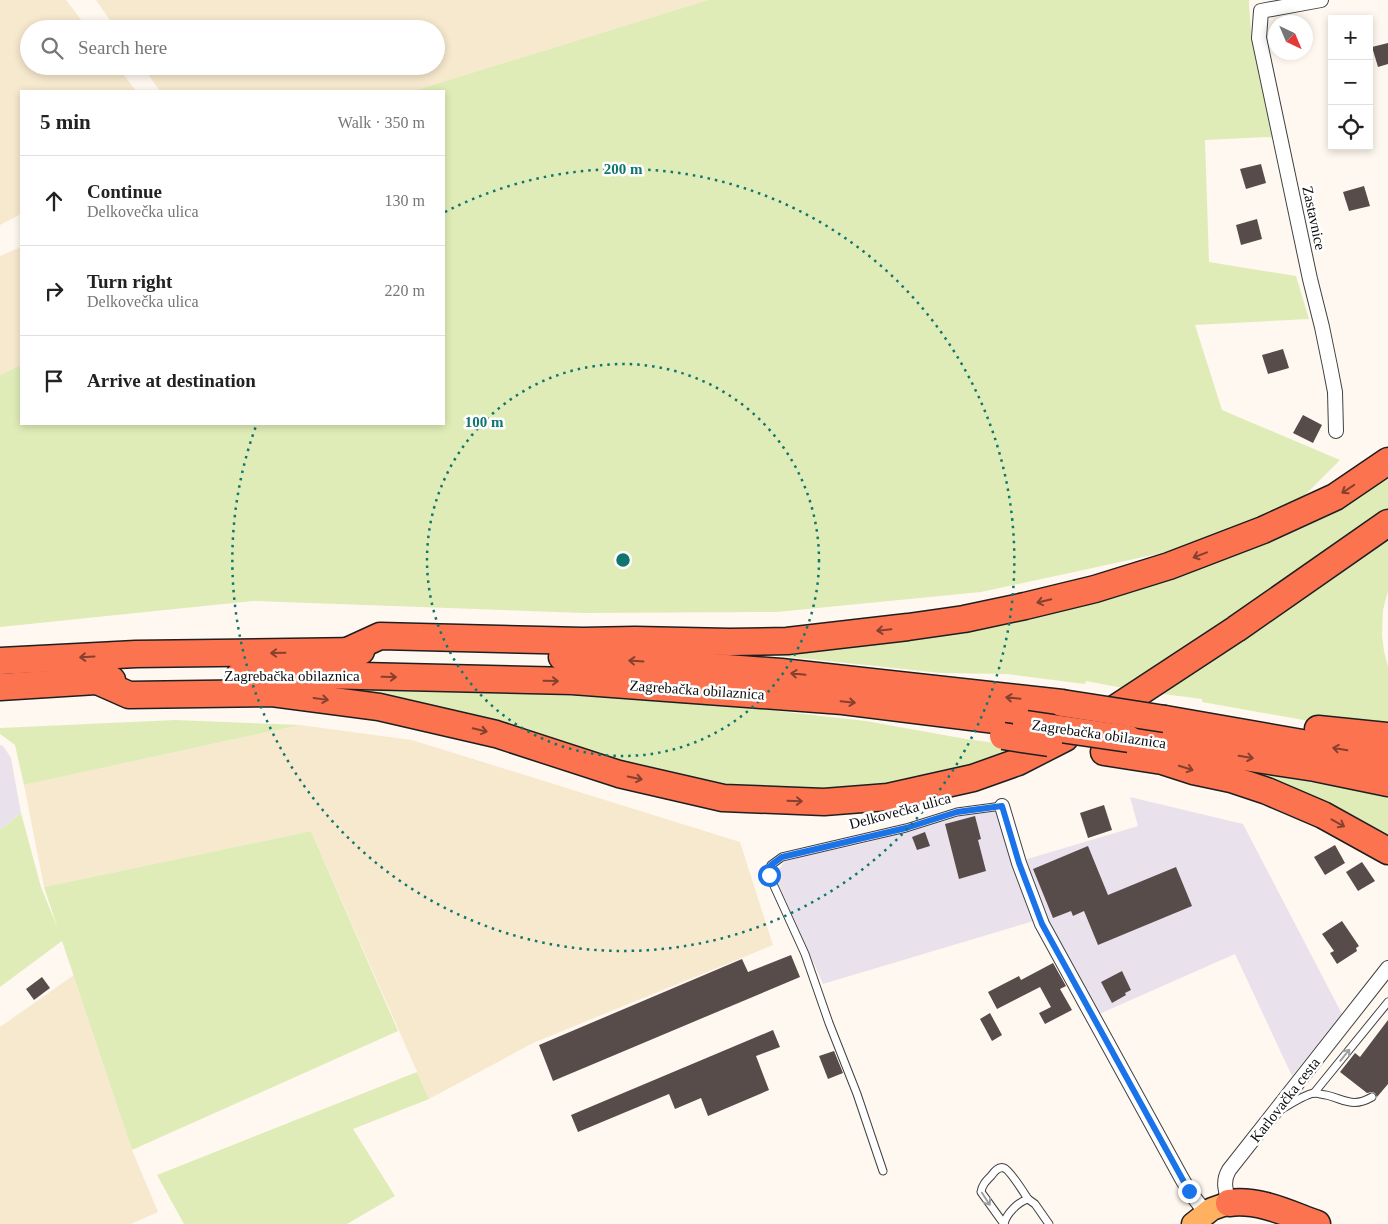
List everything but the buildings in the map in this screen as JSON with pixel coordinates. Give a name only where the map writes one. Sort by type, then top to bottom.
[{"type":"highway","points":[[345,652],[380,636],[583,641],[788,641],[908,628],[964,619],[1095,589],[1169,566],[1263,530],[1335,498],[1388,461]]},
{"type":"highway","points":[[95,680],[129,695],[272,693],[379,707],[496,734],[619,774],[723,798],[824,802],[888,797],[973,778],[1018,762],[1082,730],[1236,628],[1388,523]]},
{"type":"highway","name":"Zagrebačka obilaznica","points":[[0,661],[136,654],[374,651],[564,657],[643,662],[800,674],[1062,703],[1165,718],[1388,758]]},
{"type":"highway","name":"Zagrebačka obilaznica","points":[[0,687],[95,680],[277,674],[572,681],[843,701],[1129,738],[1315,768],[1388,782]]},
{"type":"highway","points":[[1165,718],[1185,712],[1388,736]]},
{"type":"highway","points":[[969,717],[1003,736],[1162,760],[1231,779],[1267,791],[1323,815],[1388,850]]},
{"type":"highway","points":[[1229,1203],[1255,1202],[1317,1224]]},
{"type":"main road","points":[[1199,1219],[1220,1206],[1229,1203]]},
{"type":"street","name":"Zastavnice","points":[[1321,0],[1262,5],[1259,38],[1330,366],[1335,392],[1336,432]]},
{"type":"street","name":"Delkovečka ulica","points":[[1002,806],[1019,863],[1042,924],[1189,1191],[1199,1219]]},
{"type":"street","name":"Karlovačka cesta","points":[[1229,1203],[1224,1180],[1226,1175],[1387,972]]},
{"type":"lane","name":"Delkovečka ulica","points":[[883,1170],[857,1094],[804,954],[769,875],[771,865],[782,857],[906,828],[957,812],[1002,806]]},
{"type":"lane","points":[[1273,1115],[1294,1102],[1314,1093],[1388,1002]]},
{"type":"lane","points":[[1314,1093],[1352,1103],[1362,1102],[1372,1097]]},
{"type":"lane","points":[[1004,1224],[981,1192],[982,1186],[1001,1167],[1009,1172],[1049,1224]]},
{"type":"lane","points":[[1004,1224],[1013,1210],[1024,1200],[1028,1199]]},
{"type":"shaded area","points":[[0,0],[66,0],[81,20],[20,20],[20,75],[124,75],[135,90],[20,90],[20,215],[0,225]]},
{"type":"shaded area","points":[[96,0],[708,0],[416,90],[159,90],[148,75],[445,75],[445,20],[110,20]]},
{"type":"shaded area","points":[[20,247],[20,365],[0,375],[0,256]]},
{"type":"shaded area","points":[[300,725],[412,740],[740,842],[773,945],[533,1043],[429,1099],[311,831],[44,887],[24,785]]},
{"type":"shaded area","points":[[0,745],[3,746],[11,758],[21,813],[0,830]]},
{"type":"shaded area","points":[[1130,797],[1243,824],[1342,1014],[1292,1076],[1235,954],[1097,1015],[1050,924],[1032,885],[1024,860],[1138,826]]},
{"type":"shaded area","points":[[995,810],[1034,921],[823,984],[778,883],[778,871],[784,862],[807,855],[858,845],[971,813]]},
{"type":"shaded area","points":[[74,975],[132,1150],[158,1212],[131,1224],[0,1224],[0,1027]]},
{"type":"green space","points":[[708,0],[1249,0],[1252,42],[1273,138],[1205,140],[1209,262],[1296,276],[1309,319],[1195,325],[1222,410],[1340,460],[1304,496],[1250,525],[1190,547],[981,592],[777,612],[583,613],[253,601],[0,627],[0,375],[20,365],[20,425],[445,425],[445,90],[416,90]]},
{"type":"green space","points":[[1388,471],[1388,513],[1133,690],[1086,681],[1085,684],[1006,674],[941,673],[789,657],[719,652],[1002,619]]},
{"type":"green space","points":[[1388,531],[1388,591],[1383,610],[1382,635],[1388,667],[1388,728],[1309,721],[1202,702],[1202,699],[1155,693]]},
{"type":"green space","points":[[350,689],[498,692],[708,703],[866,721],[966,739],[1027,747],[980,766],[859,791],[720,788],[347,691]]},
{"type":"green space","points":[[175,720],[300,725],[24,785],[15,745],[0,734],[0,728]]},
{"type":"green space","points":[[1219,766],[1388,796],[1388,841]]},
{"type":"green space","points":[[21,813],[41,887],[58,929],[44,887],[311,831],[398,1031],[132,1150],[62,941],[0,987],[0,830]]},
{"type":"green space","points":[[417,1072],[429,1099],[353,1129],[395,1196],[347,1224],[184,1224],[157,1175]]},
{"type":"route","points":[[769,875],[771,865],[782,857],[906,828],[957,812],[1002,806],[1019,863],[1042,924],[1189,1191]]}]
